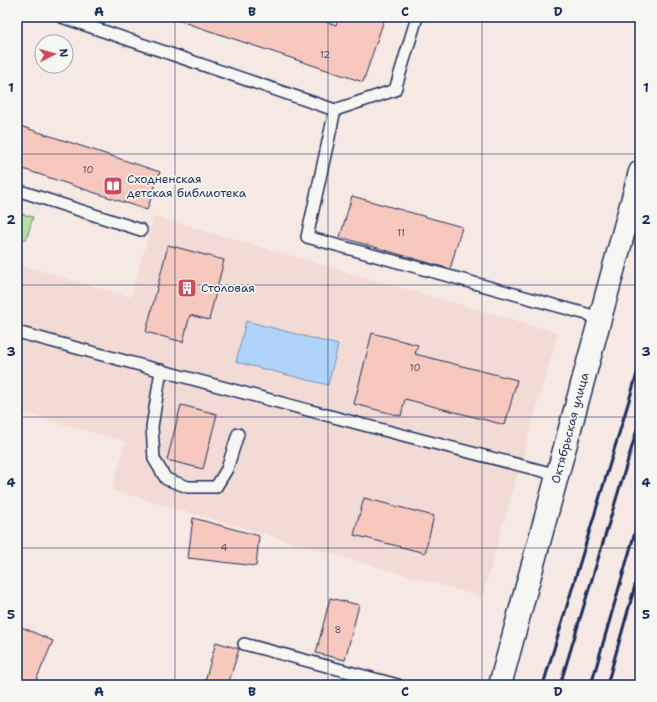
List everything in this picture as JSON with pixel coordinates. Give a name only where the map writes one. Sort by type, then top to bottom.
[{"type":"street","name":"Октябрьская улица","points":[[500,685],[640,172]]},
{"type":"lane","points":[[62,17],[335,110],[395,90],[417,17]]},
{"type":"lane","points":[[335,110],[307,237],[600,318]]},
{"type":"lane","points":[[17,190],[141,230]]},
{"type":"lane","points":[[17,332],[360,424],[558,475]]},
{"type":"lane","points":[[161,370],[152,427],[154,459],[166,479],[188,487],[216,487],[227,469],[238,434]]},
{"type":"lane","points":[[244,644],[398,685]]},
{"type":"shaded area","points":[[154,216],[558,333],[482,597],[112,490],[126,442],[17,411],[17,264],[131,297]]},
{"type":"green space","points":[[17,213],[33,217],[26,240],[17,237]]},
{"type":"water","points":[[246,321],[338,345],[328,385],[236,362]]},
{"type":"building","points":[[177,17],[312,17],[336,25],[339,17],[385,17],[363,82],[177,20]]},
{"type":"building","points":[[17,125],[160,172],[147,210],[17,167]]},
{"type":"building","points":[[352,196],[462,227],[450,269],[340,237]]},
{"type":"building","name":"Столовая","points":[[168,245],[224,260],[209,320],[190,315],[183,342],[146,332]]},
{"type":"building","points":[[372,333],[418,345],[415,354],[517,380],[505,425],[405,399],[401,416],[354,404]]},
{"type":"building","points":[[181,405],[217,414],[203,469],[167,460]]},
{"type":"building","points":[[364,498],[434,516],[425,553],[354,535]]},
{"type":"building","points":[[193,518],[259,536],[256,566],[188,558]]},
{"type":"building","points":[[330,598],[359,605],[345,660],[316,653]]},
{"type":"building","points":[[17,625],[53,641],[34,685],[17,685]]},
{"type":"building","points":[[216,642],[239,649],[228,685],[204,685]]},
{"type":"railway","points":[[543,685],[640,364]]},
{"type":"railway","points":[[560,685],[640,420]]},
{"type":"railway","points":[[591,685],[640,515]]},
{"type":"railway","points":[[607,685],[640,568]]},
{"type":"place","name":"Сходненская детская библиотека","points":[[113,186]]},
{"type":"place","name":"Столовая","points":[[187,288]]}]
